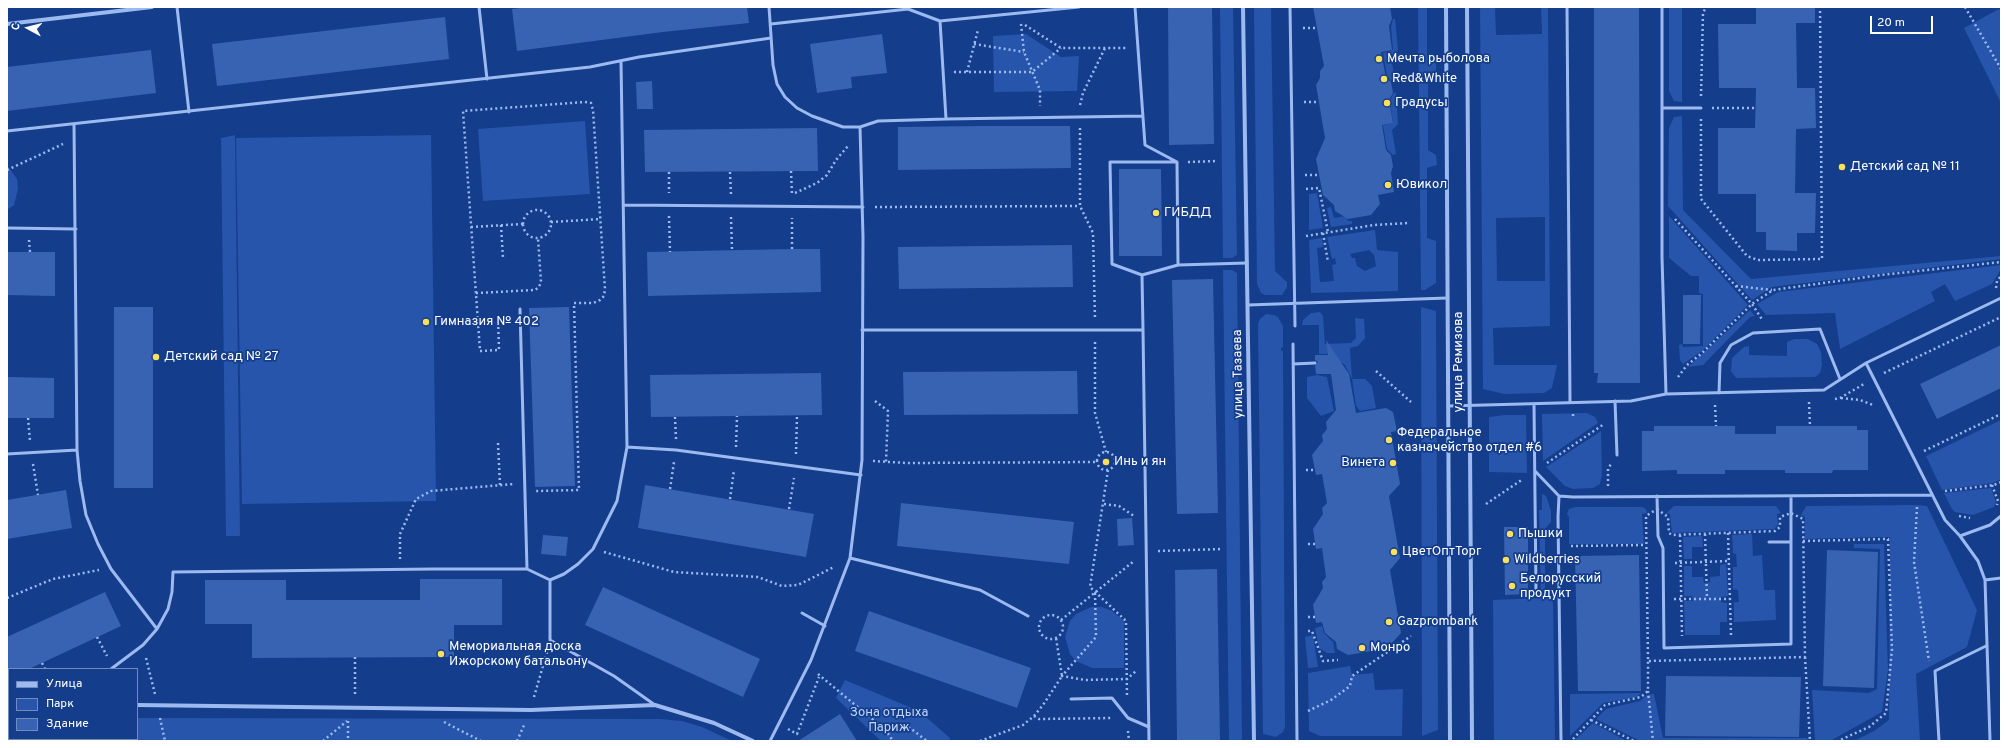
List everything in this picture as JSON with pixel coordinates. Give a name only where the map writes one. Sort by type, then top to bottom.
[{"type":"street","points":[[7,24],[152,7]]},
{"type":"street","name":"улица Тазаева","points":[[1243,7],[1254,741]]},
{"type":"street","name":"улица Ремизова","points":[[1446,7],[1450,741]]},
{"type":"street","name":"улица Ремизова","points":[[1467,7],[1472,741]]},
{"type":"street","points":[[138,705],[531,710],[655,705],[714,723],[753,741]]},
{"type":"lane","points":[[177,7],[189,112]]},
{"type":"lane","points":[[479,7],[487,79]]},
{"type":"lane","points":[[769,7],[773,65],[777,84],[785,97],[797,108],[812,116],[843,127],[860,128],[878,121],[1142,116]]},
{"type":"lane","points":[[771,24],[908,8],[940,21],[1079,7]]},
{"type":"lane","points":[[1135,7],[1145,145],[1176,162]]},
{"type":"lane","points":[[1290,7],[1295,326]]},
{"type":"lane","points":[[1567,7],[1570,402]]},
{"type":"lane","points":[[1662,7],[1662,205],[1666,394]]},
{"type":"lane","points":[[940,21],[946,120]]},
{"type":"lane","points":[[7,131],[487,79],[621,61],[639,57],[771,38]]},
{"type":"lane","points":[[112,668],[143,645],[157,629],[168,609],[172,592],[173,572],[527,569],[550,580],[564,574],[578,564],[593,549],[617,500],[627,447],[621,61]]},
{"type":"lane","points":[[1662,108],[1701,108]]},
{"type":"lane","points":[[74,124],[77,450],[80,481],[86,515],[98,544],[111,569],[157,629]]},
{"type":"lane","points":[[770,741],[811,660],[850,558],[862,460],[862,208],[860,128]]},
{"type":"lane","points":[[1176,162],[1110,162],[1112,264],[1142,275],[1178,264],[1247,263]]},
{"type":"lane","points":[[1176,162],[1178,264]]},
{"type":"lane","points":[[624,205],[862,208]]},
{"type":"lane","points":[[7,228],[76,229]]},
{"type":"lane","points":[[1142,275],[1149,741]]},
{"type":"lane","points":[[1248,305],[1447,298]]},
{"type":"lane","points":[[1448,406],[1631,401],[1666,394],[1824,390],[1866,363],[2001,298]]},
{"type":"lane","points":[[520,309],[526,483],[527,569]]},
{"type":"lane","points":[[1719,393],[1720,363],[1731,345],[1753,333],[1820,329],[1840,379]]},
{"type":"lane","points":[[862,330],[1143,330]]},
{"type":"lane","points":[[1293,344],[1297,741]]},
{"type":"lane","points":[[1293,364],[1315,363]]},
{"type":"lane","points":[[1866,363],[1945,520],[1960,536],[1978,561],[1984,580],[1990,741]]},
{"type":"lane","points":[[1615,401],[1617,455]]},
{"type":"lane","points":[[1534,404],[1536,591]]},
{"type":"lane","points":[[627,447],[676,450],[860,475]]},
{"type":"lane","points":[[7,454],[77,450]]},
{"type":"lane","points":[[1535,471],[1560,496],[1932,495]]},
{"type":"lane","points":[[1560,496],[1558,516],[1561,741]]},
{"type":"lane","points":[[1657,496],[1658,536],[1663,548],[1664,648],[1791,644],[1791,496]]},
{"type":"lane","points":[[1960,536],[1990,525],[2001,516]]},
{"type":"lane","points":[[1769,542],[1790,542]]},
{"type":"lane","points":[[850,558],[980,590],[1028,616]]},
{"type":"lane","points":[[1984,580],[2001,578]]},
{"type":"lane","points":[[550,580],[550,640],[614,676],[655,705]]},
{"type":"lane","points":[[802,613],[825,626]]},
{"type":"lane","points":[[1939,741],[1935,671],[1986,646]]},
{"type":"lane","points":[[1071,698],[1112,698],[1128,718],[1149,727]]},
{"type":"path","points":[[1706,7],[1703,13],[1701,199],[1747,256],[1758,260],[1822,259],[1820,7]]},
{"type":"path","points":[[1965,7],[2001,69]]},
{"type":"path","points":[[1020,13],[1024,52],[1040,90],[1040,118]]},
{"type":"path","points":[[967,72],[982,16]]},
{"type":"path","points":[[1021,23],[1061,48],[1137,48]]},
{"type":"path","points":[[1303,28],[1317,28]]},
{"type":"path","points":[[974,44],[1024,52]]},
{"type":"path","points":[[943,72],[1032,72],[1061,48]]},
{"type":"path","points":[[1034,716],[1039,719],[1128,718],[1126,621],[1090,587],[1104,504],[1108,470],[1115,463],[1114,457],[1106,452],[1095,413],[1093,233],[1080,206],[1080,105],[1083,93],[1106,48]]},
{"type":"path","points":[[498,317],[499,350],[480,351],[464,111],[585,102],[591,103],[593,110],[605,289],[604,296],[594,303],[574,303],[579,490],[526,491]]},
{"type":"path","points":[[1304,102],[1319,102]]},
{"type":"path","points":[[1701,108],[1755,108]]},
{"type":"path","points":[[7,170],[74,138]]},
{"type":"path","points":[[792,195],[817,183],[827,175],[841,153],[860,138]]},
{"type":"path","points":[[1176,162],[1218,160]]},
{"type":"path","points":[[1305,175],[1320,175]]},
{"type":"path","points":[[1306,189],[1319,188],[1328,232]]},
{"type":"path","points":[[1662,205],[1752,304],[1769,332]]},
{"type":"path","points":[[862,208],[1080,206]]},
{"type":"path","points":[[533,210],[545,212],[550,216],[551,222],[548,233],[538,238],[527,234],[523,224],[524,218],[533,210]]},
{"type":"path","points":[[551,222],[601,219]]},
{"type":"path","points":[[1306,236],[1374,225],[1409,223]]},
{"type":"path","points":[[471,227],[523,224]]},
{"type":"path","points":[[501,225],[503,258]]},
{"type":"path","points":[[1323,233],[1328,262]]},
{"type":"path","points":[[476,294],[535,290],[539,287],[541,282],[538,238]]},
{"type":"path","points":[[1736,286],[1773,290],[1881,275],[2001,262]]},
{"type":"path","points":[[1666,394],[1687,365],[1701,354],[1752,304],[1773,290]]},
{"type":"path","points":[[1887,376],[1889,371]]},
{"type":"path","points":[[1376,372],[1410,402]]},
{"type":"path","points":[[1840,398],[1860,400],[1873,405],[1877,412]]},
{"type":"path","points":[[1809,401],[1810,426]]},
{"type":"path","points":[[1715,404],[1716,426]]},
{"type":"path","points":[[1925,458],[1922,452],[2001,414]]},
{"type":"path","points":[[1486,504],[1616,416]]},
{"type":"path","points":[[498,443],[500,484]]},
{"type":"path","points":[[1106,452],[1101,453],[1097,457],[1096,462],[1098,467],[1103,470],[1108,470]]},
{"type":"path","points":[[1608,497],[1608,469],[1617,455]]},
{"type":"path","points":[[862,460],[907,463],[1096,462]]},
{"type":"path","points":[[1306,470],[1315,470]]},
{"type":"path","points":[[1944,498],[1942,492],[1992,485],[2001,482]]},
{"type":"path","points":[[400,569],[400,534],[416,499],[431,491],[526,483]]},
{"type":"path","points":[[1992,485],[1998,501],[1996,507]]},
{"type":"path","points":[[1919,495],[1914,562],[1929,663],[1935,671]]},
{"type":"path","points":[[1104,504],[1119,506],[1146,525]]},
{"type":"path","points":[[1653,741],[1648,691],[1646,516],[1657,509],[1668,517],[1669,532],[1672,535],[1775,531],[1780,527],[1780,517],[1791,513],[1803,519],[1805,657],[1810,741]]},
{"type":"path","points":[[1954,513],[1966,518],[1974,518]]},
{"type":"path","points":[[1728,533],[1732,659]]},
{"type":"path","points":[[1705,534],[1707,599]]},
{"type":"path","points":[[1680,535],[1683,660]]},
{"type":"path","points":[[1803,541],[1888,539],[1892,649],[1886,713],[1869,727],[1838,741]]},
{"type":"path","points":[[1306,544],[1315,544]]},
{"type":"path","points":[[1566,546],[1646,546]]},
{"type":"path","points":[[593,549],[674,572],[758,577],[782,586],[791,587],[798,585],[850,558]]},
{"type":"path","points":[[1061,620],[1146,551],[1222,549]]},
{"type":"path","points":[[1680,562],[1728,561]]},
{"type":"path","points":[[7,598],[53,579],[79,573],[111,569]]},
{"type":"path","points":[[980,741],[1023,725],[1034,716],[1062,676],[1096,637],[1095,593]]},
{"type":"path","points":[[1681,599],[1730,599]]},
{"type":"path","points":[[1048,615],[1052,615],[1061,620],[1063,630],[1056,638],[1045,637],[1039,628],[1040,622],[1048,615]]},
{"type":"path","points":[[1306,617],[1315,617]]},
{"type":"path","points":[[1309,711],[1331,700],[1350,686],[1352,676],[1412,636]]},
{"type":"path","points":[[97,637],[112,668]]},
{"type":"path","points":[[1056,638],[1062,676]]},
{"type":"path","points":[[517,741],[531,710],[550,640]]},
{"type":"path","points":[[1648,661],[1805,657]]},
{"type":"path","points":[[323,741],[348,721],[356,707],[355,658]]},
{"type":"path","points":[[811,660],[820,677],[884,729],[893,741]]},
{"type":"path","points":[[42,663],[44,668]]},
{"type":"path","points":[[1062,676],[1085,680],[1127,679],[1134,673],[1148,666]]},
{"type":"path","points":[[779,724],[797,734],[820,677]]},
{"type":"path","points":[[1572,741],[1605,705],[1641,698],[1648,691]]},
{"type":"path","points":[[430,708],[440,720],[481,741]]},
{"type":"path","points":[[1591,720],[1634,741]]},
{"type":"path","points":[[348,721],[348,741]]},
{"type":"path","points":[[884,729],[910,728],[927,741]]},
{"type":"green space","points":[[1220,7],[1233,7],[1237,255],[1232,258],[1223,258]]},
{"type":"green space","points":[[1254,7],[1271,7],[1275,271],[1287,282],[1287,287],[1282,295],[1265,295],[1261,293],[1257,284]]},
{"type":"green space","points":[[1418,7],[1427,7],[1427,56],[1436,59],[1436,70],[1428,75],[1428,150],[1436,155],[1437,165],[1427,168],[1427,238],[1436,241],[1436,283],[1425,290],[1421,290]]},
{"type":"green space","points":[[1480,7],[1495,7],[1496,35],[1542,34],[1541,7],[1548,7],[1550,326],[1493,328],[1494,365],[1557,365],[1552,388],[1544,393],[1504,394],[1483,389]],"holes":[[[1545,217],[1545,281],[1497,281],[1496,218]]]},
{"type":"green space","points":[[1669,7],[1682,7],[1682,102],[1674,101],[1669,91]]},
{"type":"green space","points":[[1999,9],[2001,12],[2001,103],[1964,28]]},
{"type":"green space","points":[[1393,19],[1395,19],[1398,49],[1397,54],[1391,57],[1395,80],[1391,81],[1387,76],[1383,53],[1393,50],[1391,27]]},
{"type":"green space","points":[[1026,34],[1061,57],[1079,56],[1077,91],[994,92],[993,36]]},
{"type":"green space","points":[[1396,92],[1398,124],[1392,130],[1396,154],[1393,155],[1387,149],[1383,125],[1393,123],[1390,101],[1393,94]]},
{"type":"green space","points":[[1682,116],[1683,210],[1751,279],[2001,256],[2001,259],[1772,287],[1752,300],[1668,206],[1669,128],[1674,117]]},
{"type":"green space","points":[[585,121],[590,194],[483,201],[478,129]]},
{"type":"green space","points":[[235,135],[240,536],[226,536],[221,138]]},
{"type":"green space","points":[[431,135],[436,501],[242,504],[236,138]]},
{"type":"green space","points":[[7,165],[17,179],[18,189],[14,205],[7,210]]},
{"type":"green space","points":[[1317,193],[1323,228],[1309,230],[1309,194]]},
{"type":"green space","points":[[1331,207],[1334,218],[1346,216],[1348,221],[1352,221],[1352,224],[1331,227],[1327,208]]},
{"type":"green space","points":[[1669,216],[1748,305],[1702,351],[1683,364],[1680,360],[1679,345],[1682,344],[1683,347],[1703,346],[1703,294],[1699,293],[1699,276],[1691,276],[1669,258]]},
{"type":"green space","points":[[1375,230],[1377,250],[1398,252],[1398,291],[1311,293],[1309,240],[1322,238],[1323,247],[1317,248],[1320,282],[1334,281],[1332,265],[1336,264],[1335,258],[1332,259],[1327,237]],"holes":[[[1369,250],[1374,255],[1376,266],[1365,271],[1357,266],[1355,258],[1352,258],[1350,254]]]},
{"type":"green space","points":[[2001,265],[2001,269],[1992,284],[1955,301],[1945,284],[1931,292],[1935,301],[1840,349],[1835,313],[1766,315],[1757,304],[1778,292]]},
{"type":"green space","points":[[1223,270],[1232,270],[1237,273],[1242,741],[1229,741]]},
{"type":"green space","points":[[1421,307],[1436,311],[1438,730],[1422,736]]},
{"type":"green space","points":[[1750,310],[1755,316],[1750,317],[1703,365],[1688,367]]},
{"type":"green space","points":[[1320,312],[1323,316],[1325,344],[1351,343],[1356,338],[1355,318],[1364,319],[1365,338],[1358,346],[1350,348],[1352,379],[1345,365],[1328,354],[1319,354],[1319,325],[1302,325],[1303,320],[1311,313]]},
{"type":"green space","points":[[1266,314],[1278,317],[1283,326],[1283,347],[1281,348],[1281,351],[1283,351],[1285,727],[1283,732],[1276,737],[1263,734],[1258,324],[1260,319]]},
{"type":"green space","points":[[1794,339],[1808,339],[1817,344],[1821,352],[1822,365],[1820,373],[1815,377],[1736,378],[1731,371],[1732,358],[1744,347],[1749,346],[1749,355],[1787,356],[1787,342]]},
{"type":"green space","points":[[1317,375],[1327,377],[1334,411],[1321,416],[1307,398],[1307,377]]},
{"type":"green space","points":[[1352,379],[1365,379],[1372,386],[1376,408],[1360,411],[1356,406]]},
{"type":"green space","points":[[1587,413],[1595,417],[1598,423],[1543,461],[1542,414]]},
{"type":"green space","points":[[1526,415],[1527,473],[1489,472],[1489,417]]},
{"type":"green space","points":[[2001,420],[2001,479],[1993,483],[1942,490],[1926,456]]},
{"type":"green space","points":[[1601,431],[1602,475],[1600,484],[1593,488],[1573,489],[1565,486],[1546,467]]},
{"type":"green space","points":[[1991,488],[1996,502],[1994,507],[1973,515],[1955,512],[1944,493]]},
{"type":"green space","points":[[1542,494],[1546,496],[1551,511],[1551,522],[1545,529],[1545,598],[1553,597],[1555,741],[1494,741],[1493,600],[1541,598],[1539,510],[1542,510]]},
{"type":"green space","points":[[1674,506],[1776,506],[1781,513],[1777,514],[1778,525],[1774,529],[1672,533],[1670,514],[1666,513]]},
{"type":"green space","points":[[1806,506],[1927,506],[1977,610],[1967,647],[1916,674],[1920,741],[1854,741],[1874,731],[1889,720],[1890,537],[1805,539],[1805,517],[1801,515]]},
{"type":"green space","points":[[1575,507],[1642,507],[1646,509],[1647,513],[1642,514],[1644,544],[1569,544],[1569,517],[1567,514],[1569,509]]},
{"type":"green space","points":[[1752,534],[1753,556],[1762,555],[1764,590],[1775,590],[1776,620],[1734,622],[1734,602],[1739,602],[1738,590],[1733,589],[1733,567],[1737,567],[1736,554],[1733,553],[1732,535]]},
{"type":"green space","points":[[1702,536],[1703,547],[1692,547],[1692,559],[1684,559],[1683,537]]},
{"type":"green space","points":[[1854,544],[1884,544],[1888,670],[1882,712],[1830,741],[1815,741],[1812,690],[1869,693],[1877,689],[1880,549],[1854,548]]},
{"type":"green space","points":[[1726,564],[1728,596],[1721,597],[1721,602],[1727,603],[1727,622],[1720,622],[1720,635],[1685,635],[1684,601],[1693,601],[1692,596],[1684,596],[1684,566],[1692,566],[1692,577],[1703,577],[1704,583],[1710,582],[1710,577],[1720,576],[1720,565]]},
{"type":"green space","points":[[1091,607],[1102,607],[1112,611],[1124,621],[1124,668],[1092,668],[1076,661],[1070,654],[1065,637],[1070,621],[1076,614]]},
{"type":"green space","points":[[1322,626],[1324,633],[1333,642],[1335,653],[1327,653],[1319,648],[1315,628]]},
{"type":"green space","points":[[1313,635],[1318,667],[1308,668],[1305,637]]},
{"type":"green space","points":[[1350,666],[1352,675],[1373,673],[1375,690],[1403,689],[1402,736],[1320,736],[1309,731],[1308,673]]},
{"type":"green space","name":"Зона отдыха Париж","points":[[845,680],[919,711],[950,738],[949,741],[881,741],[836,698]]},
{"type":"green space","points":[[1641,693],[1637,697],[1603,703],[1570,736],[1570,694]]},
{"type":"green space","points":[[1654,694],[1663,738],[1807,738],[1808,741],[1640,741],[1596,719],[1606,709],[1640,701],[1647,695]]},
{"type":"green space","points":[[138,718],[660,719],[682,721],[702,727],[732,741],[7,741],[8,739],[138,740]]},
{"type":"green space","points":[[1593,723],[1627,741],[1574,741]]},
{"type":"building","points":[[527,7],[747,7],[749,23],[663,32],[517,51],[512,9]]},
{"type":"building","points":[[1168,7],[1212,7],[1214,144],[1169,145]]},
{"type":"building","points":[[1313,7],[1390,7],[1392,19],[1389,26],[1392,50],[1381,52],[1386,78],[1391,82],[1393,93],[1389,100],[1393,123],[1382,125],[1386,150],[1391,155],[1393,166],[1391,173],[1394,192],[1378,195],[1380,204],[1371,215],[1348,219],[1335,211],[1334,205],[1323,195],[1316,159],[1325,138],[1316,85],[1320,78],[1320,71],[1324,66]]},
{"type":"building","points":[[1594,7],[1639,7],[1640,383],[1597,383],[1598,373],[1594,373]]},
{"type":"building","points":[[1756,7],[1815,7],[1815,23],[1796,23],[1797,88],[1815,88],[1816,128],[1796,129],[1795,193],[1816,193],[1815,233],[1797,233],[1797,251],[1766,250],[1766,232],[1756,232],[1756,194],[1718,194],[1718,128],[1755,128],[1756,88],[1719,88],[1718,24],[1756,24]]},
{"type":"building","points":[[445,17],[449,59],[217,86],[212,44]]},
{"type":"building","points":[[882,34],[887,73],[851,77],[852,88],[817,93],[810,44]]},
{"type":"building","points":[[151,50],[156,93],[7,111],[7,67]]},
{"type":"building","points":[[652,81],[653,109],[637,109],[636,82]]},
{"type":"building","points":[[1070,126],[1071,168],[898,170],[898,127]]},
{"type":"building","points":[[817,128],[818,171],[645,172],[644,130]]},
{"type":"building","points":[[1119,169],[1161,169],[1162,256],[1119,256]]},
{"type":"building","points":[[1072,245],[1073,287],[899,289],[898,247]]},
{"type":"building","points":[[820,249],[821,292],[648,296],[647,252]]},
{"type":"building","points":[[7,252],[55,252],[55,296],[7,295]]},
{"type":"building","points":[[1213,279],[1218,513],[1177,514],[1172,280]]},
{"type":"building","points":[[1683,295],[1701,295],[1700,344],[1683,344]]},
{"type":"building","points":[[114,307],[153,307],[153,488],[114,488]]},
{"type":"building","points":[[569,307],[575,486],[535,487],[529,308]]},
{"type":"building","points":[[1326,340],[1349,374],[1356,413],[1386,408],[1393,412],[1397,431],[1391,432],[1400,484],[1389,496],[1400,558],[1390,570],[1401,633],[1392,643],[1383,644],[1383,649],[1348,655],[1337,649],[1336,642],[1325,633],[1322,622],[1316,623],[1313,605],[1323,588],[1322,582],[1326,577],[1322,548],[1316,549],[1313,529],[1323,514],[1322,508],[1327,503],[1322,474],[1316,475],[1312,455],[1323,441],[1322,435],[1327,429],[1326,422],[1336,410],[1331,374],[1316,374],[1315,366],[1318,362],[1315,360],[1315,355],[1328,355]]},
{"type":"building","points":[[2001,345],[2001,388],[1937,419],[1920,384]]},
{"type":"building","points":[[1077,371],[1078,414],[904,415],[903,372]]},
{"type":"building","points":[[821,373],[822,415],[651,417],[650,375]]},
{"type":"building","points":[[7,377],[54,378],[54,418],[7,418]]},
{"type":"building","points":[[1654,426],[1735,426],[1735,434],[1776,434],[1776,426],[1857,426],[1857,430],[1868,430],[1868,470],[1833,470],[1832,473],[1785,473],[1785,470],[1725,470],[1725,474],[1677,474],[1677,470],[1642,471],[1642,431],[1654,431]]},
{"type":"building","points":[[645,485],[814,514],[806,557],[638,528]]},
{"type":"building","points":[[66,490],[72,528],[7,539],[7,500]]},
{"type":"building","points":[[901,503],[1074,522],[1069,564],[897,546]]},
{"type":"building","points":[[1132,518],[1134,545],[1118,546],[1117,519]]},
{"type":"building","points":[[1504,527],[1528,527],[1528,594],[1505,595]]},
{"type":"building","points":[[543,535],[568,537],[566,556],[541,554]]},
{"type":"building","points":[[1827,550],[1878,552],[1874,688],[1823,686]]},
{"type":"building","points":[[1639,555],[1641,691],[1578,691],[1575,556]]},
{"type":"building","points":[[1217,569],[1220,741],[1177,741],[1175,570]]},
{"type":"building","points":[[420,579],[502,579],[502,625],[454,625],[454,657],[252,658],[252,624],[205,624],[205,580],[286,580],[286,600],[420,600]]},
{"type":"building","points":[[603,587],[760,659],[743,697],[585,625]]},
{"type":"building","points":[[105,592],[121,626],[31,668],[7,669],[7,637]]},
{"type":"building","points":[[869,611],[1031,668],[1017,708],[855,651]]},
{"type":"building","points":[[1666,676],[1801,677],[1799,737],[1665,736]]},
{"type":"building","points":[[840,714],[857,741],[798,741]]},
{"type":"place","name":"Мечта рыболова","points":[[1379,59]]},
{"type":"place","name":"Red&White","points":[[1384,79]]},
{"type":"place","name":"Градусы","points":[[1387,103]]},
{"type":"place","name":"Детский сад № 11","points":[[1842,167]]},
{"type":"place","name":"Ювикол","points":[[1388,185]]},
{"type":"place","name":"ГИБДД","points":[[1156,213]]},
{"type":"place","name":"Гимназия № 402","points":[[426,322]]},
{"type":"place","name":"Детский сад № 27","points":[[156,357]]},
{"type":"place","name":"Федеральное казначейство отдел #6","points":[[1389,440]]},
{"type":"place","name":"Инь и ян","points":[[1106,462]]},
{"type":"place","name":"Винета","points":[[1393,463]]},
{"type":"place","name":"Пышки","points":[[1510,534]]},
{"type":"place","name":"ЦветОптТорг","points":[[1394,552]]},
{"type":"place","name":"Wildberries","points":[[1506,560]]},
{"type":"place","name":"Белорусский продукт","points":[[1512,586]]},
{"type":"place","name":"Gazprombank","points":[[1389,622]]},
{"type":"place","name":"Монро","points":[[1362,648]]},
{"type":"place","name":"Мемориальная доска Ижорскому батальону","points":[[441,654]]}]
